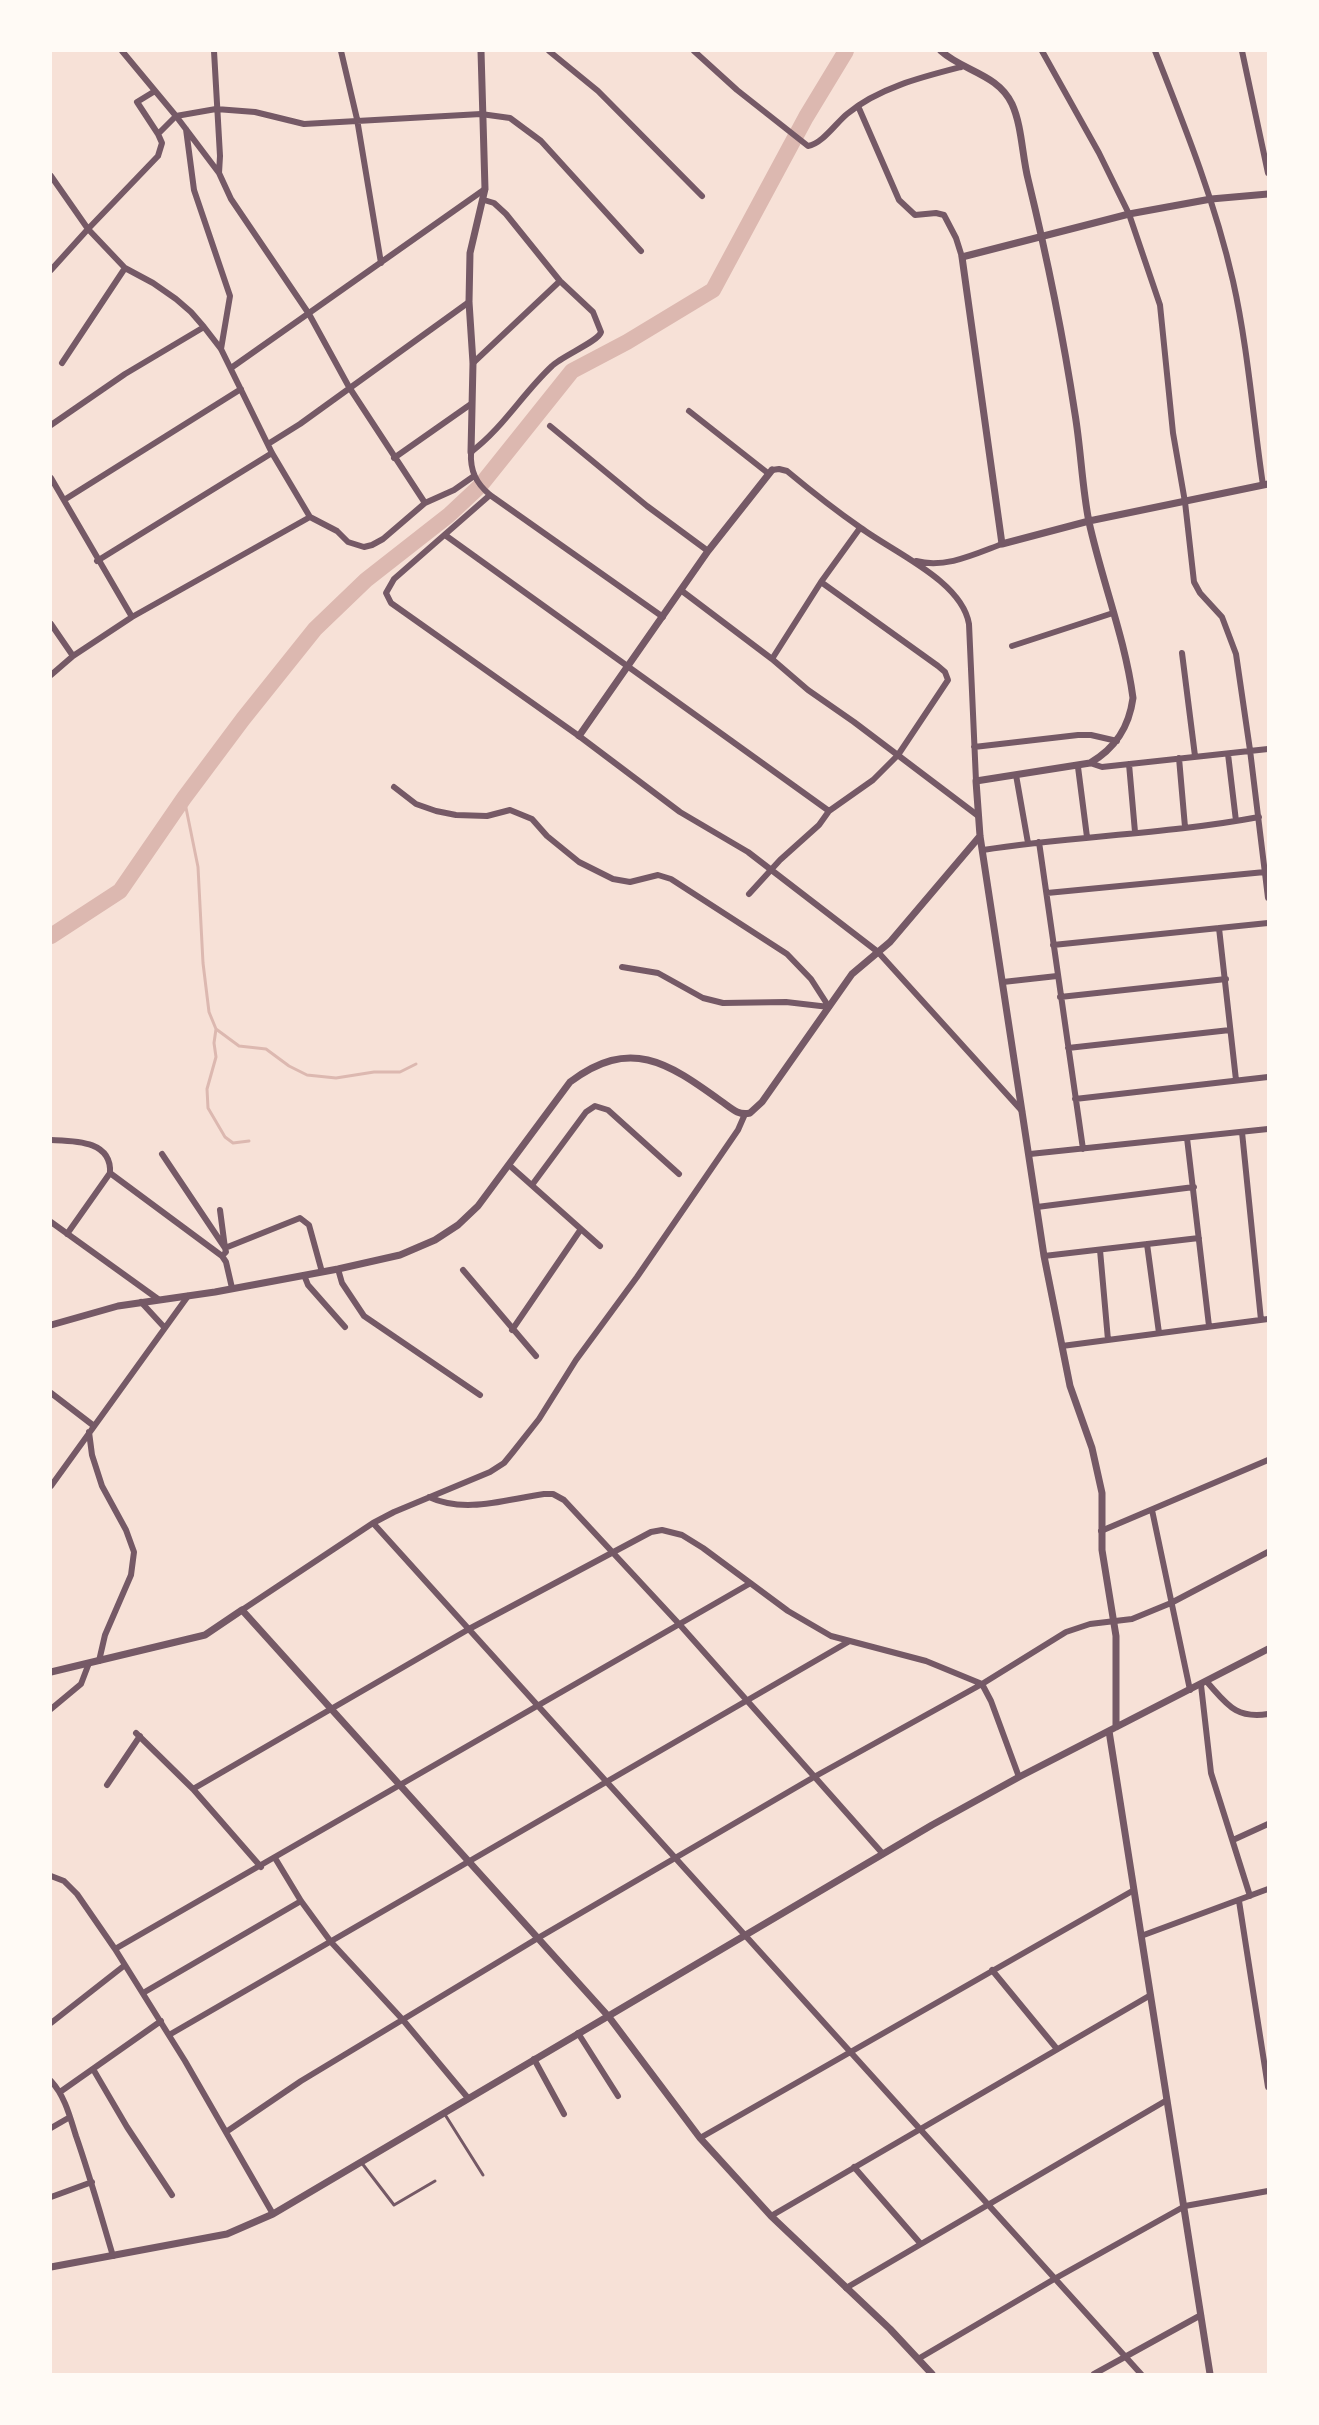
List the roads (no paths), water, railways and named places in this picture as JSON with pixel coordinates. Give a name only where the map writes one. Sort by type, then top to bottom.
[{"type":"street","points":[[122,51],[176,116],[219,173],[250,229],[309,314],[349,387],[424,503]]},
{"type":"street","points":[[214,51],[219,173]]},
{"type":"street","points":[[341,51],[357,119],[381,264]]},
{"type":"street","points":[[481,51],[485,189],[471,252],[469,302],[473,363],[471,452],[475,478],[488,493],[663,617]]},
{"type":"street","points":[[549,51],[598,91],[702,196]]},
{"type":"street","points":[[694,51],[737,90],[808,146],[814,145],[839,120],[858,106],[888,90],[961,67]]},
{"type":"street","points":[[941,51],[961,67],[992,80],[1003,90],[1011,103],[1060,322],[1076,417],[1089,521],[1133,698],[1127,726],[1117,741],[1101,757],[1090,763],[976,781]]},
{"type":"street","points":[[1042,51],[1099,153],[1129,214],[1160,305],[1173,433],[1185,501],[1194,582],[1200,593],[1222,617],[1232,639],[1250,750],[1268,898]]},
{"type":"street","points":[[912,560],[924,563],[945,563],[1002,544],[1089,521],[1265,485],[1245,343],[1233,281],[1211,199],[1155,51]]},
{"type":"street","points":[[1242,51],[1268,173]]},
{"type":"street","points":[[51,270],[158,156],[162,143],[137,102],[155,91]]},
{"type":"street","points":[[858,106],[899,200],[915,215],[936,213],[944,215],[956,238],[962,257],[1002,544]]},
{"type":"street","points":[[158,134],[176,116],[216,109],[255,112],[304,124],[357,119],[482,114],[510,118],[541,141],[641,251]]},
{"type":"street","points":[[185,128],[194,190],[230,296],[221,348]]},
{"type":"street","points":[[51,176],[88,229],[125,268],[153,283],[191,312],[221,348],[272,453],[310,517],[337,531],[348,542],[364,547],[383,539],[424,503],[475,478]]},
{"type":"street","points":[[231,368],[485,189]]},
{"type":"street","points":[[962,257],[1129,214],[1211,199],[1268,194]]},
{"type":"street","points":[[471,452],[490,437],[552,366],[568,353],[601,336],[601,328],[593,312],[560,281],[506,214],[494,203],[484,200]]},
{"type":"street","points":[[62,363],[125,268]]},
{"type":"street","points":[[473,363],[560,281]]},
{"type":"street","points":[[268,444],[300,424],[469,302]]},
{"type":"street","points":[[51,425],[125,374],[204,327]]},
{"type":"street","points":[[64,500],[241,388]]},
{"type":"street","points":[[394,458],[471,404]]},
{"type":"street","points":[[689,411],[771,472]]},
{"type":"street","points":[[550,426],[647,506],[708,551]]},
{"type":"street","points":[[97,561],[272,453]]},
{"type":"street","points":[[579,736],[708,551],[771,472],[779,469],[787,471],[860,528],[912,560],[956,597],[968,618],[977,815],[1044,1256],[1070,1386],[1099,1473],[1103,1509],[1102,1550],[1115,1622],[1113,1729],[1149,1996],[1185,2206],[1210,2374]]},
{"type":"street","points":[[51,478],[97,561],[132,617]]},
{"type":"street","points":[[488,493],[445,535],[394,579],[386,593],[391,603],[579,736],[680,812],[748,852],[878,952],[1022,1111]]},
{"type":"street","points":[[51,675],[73,656],[132,617],[310,517]]},
{"type":"street","points":[[772,659],[821,582],[860,528]]},
{"type":"street","points":[[445,535],[829,812]]},
{"type":"street","points":[[748,894],[770,869],[807,837],[829,812],[873,780],[898,755],[947,684],[948,677],[938,666],[821,582]]},
{"type":"street","points":[[682,591],[772,659],[808,690],[977,815]]},
{"type":"street","points":[[1012,646],[1113,613]]},
{"type":"street","points":[[51,624],[73,656]]},
{"type":"street","points":[[1182,653],[1195,756]]},
{"type":"street","points":[[974,747],[1078,735],[1091,735],[1117,741]]},
{"type":"street","points":[[1090,763],[1102,767],[1268,749]]},
{"type":"street","points":[[1228,753],[1236,821]]},
{"type":"street","points":[[1179,758],[1185,827]]},
{"type":"street","points":[[1130,764],[1135,832]]},
{"type":"street","points":[[1078,766],[1087,837]]},
{"type":"street","points":[[1016,775],[1029,843]]},
{"type":"street","points":[[394,787],[416,804],[436,811],[456,815],[487,816],[510,810],[532,819],[547,836],[579,862],[613,879],[630,882],[658,875],[671,879],[787,954],[811,979],[829,1007]]},
{"type":"street","points":[[983,850],[1259,817]]},
{"type":"street","points":[[51,1325],[118,1306],[338,1269],[399,1255],[435,1240],[458,1225],[478,1206],[570,1082],[590,1067],[609,1061],[632,1057],[650,1060],[676,1071],[737,1112],[750,1113],[762,1102],[852,974],[890,942],[980,836]]},
{"type":"street","points":[[1039,842],[1083,1149]]},
{"type":"street","points":[[1047,892],[1265,872]]},
{"type":"street","points":[[1053,945],[1268,923]]},
{"type":"street","points":[[1219,928],[1236,1080]]},
{"type":"street","points":[[622,967],[658,973],[703,998],[723,1003],[786,1002],[829,1007]]},
{"type":"street","points":[[1003,982],[1057,976]]},
{"type":"street","points":[[1060,997],[1226,980]]},
{"type":"street","points":[[1068,1048],[1230,1030]]},
{"type":"street","points":[[1075,1099],[1268,1077]]},
{"type":"street","points":[[532,1185],[586,1112],[595,1106],[608,1110],[679,1174]]},
{"type":"street","points":[[51,1672],[205,1635],[373,1523],[490,1472],[504,1463],[539,1419],[576,1359],[637,1277],[738,1130],[745,1114]]},
{"type":"street","points":[[1030,1154],[1268,1130]]},
{"type":"street","points":[[1062,1346],[1264,1320],[1242,1132]]},
{"type":"street","points":[[1187,1138],[1209,1326]]},
{"type":"street","points":[[51,1140],[78,1141],[101,1149],[106,1156],[110,1173],[222,1256],[226,1262],[232,1288]]},
{"type":"street","points":[[162,1155],[225,1248]]},
{"type":"street","points":[[509,1165],[600,1246]]},
{"type":"street","points":[[67,1234],[110,1173]]},
{"type":"street","points":[[1037,1207],[1194,1187]]},
{"type":"street","points":[[220,1210],[226,1252],[222,1256]]},
{"type":"street","points":[[225,1248],[300,1218],[309,1225],[322,1272]]},
{"type":"street","points":[[51,1222],[158,1299]]},
{"type":"street","points":[[512,1330],[581,1229]]},
{"type":"street","points":[[1044,1256],[1198,1238]]},
{"type":"street","points":[[1147,1244],[1159,1333]]},
{"type":"street","points":[[1100,1250],[1108,1340]]},
{"type":"street","points":[[338,1269],[342,1283],[364,1316],[480,1395]]},
{"type":"street","points":[[463,1270],[536,1356]]},
{"type":"street","points":[[304,1275],[308,1285],[345,1328]]},
{"type":"street","points":[[51,1486],[188,1296]]},
{"type":"street","points":[[141,1302],[164,1328]]},
{"type":"street","points":[[51,1394],[94,1426]]},
{"type":"street","points":[[89,1432],[92,1455],[102,1486],[126,1530],[134,1552],[131,1575],[105,1635],[99,1661]]},
{"type":"street","points":[[1101,1531],[1268,1460]]},
{"type":"street","points":[[429,1497],[439,1502],[463,1506],[553,1494],[564,1500],[612,1554],[680,1624],[882,1854]]},
{"type":"street","points":[[1152,1510],[1190,1690]]},
{"type":"street","points":[[373,1523],[1141,2374]]},
{"type":"street","points":[[193,1789],[469,1629],[651,1532],[673,1532],[703,1548],[749,1584],[824,1632],[848,1642],[926,1661],[982,1684],[992,1701],[1019,1777]]},
{"type":"street","points":[[226,2132],[301,2081],[538,1938],[814,1777],[982,1684],[1066,1632],[1090,1624],[1132,1619],[1171,1603],[1268,1552]]},
{"type":"street","points":[[115,1949],[749,1584]]},
{"type":"street","points":[[242,1610],[609,2017],[700,2138],[771,2216],[932,2374]]},
{"type":"street","points":[[169,2035],[848,1642]]},
{"type":"street","points":[[51,2267],[227,2234],[273,2214],[882,1854],[1019,1777],[1268,1649]]},
{"type":"street","points":[[51,1709],[81,1684],[89,1663]]},
{"type":"street","points":[[1204,1683],[1234,1711],[1243,1715],[1268,1714]]},
{"type":"street","points":[[1204,1683],[1209,1761],[1250,1896]]},
{"type":"street","points":[[107,1785],[138,1735],[193,1789],[261,1866]]},
{"type":"street","points":[[1233,1840],[1268,1824]]},
{"type":"street","points":[[275,1858],[301,1901],[331,1942],[403,2020],[468,2098]]},
{"type":"street","points":[[51,1876],[64,1881],[77,1894],[115,1949],[161,2021],[273,2214]]},
{"type":"street","points":[[1141,1936],[1268,1889]]},
{"type":"street","points":[[700,2138],[1134,1890]]},
{"type":"street","points":[[143,1993],[301,1901]]},
{"type":"street","points":[[1239,1901],[1268,2086]]},
{"type":"street","points":[[51,2023],[125,1965]]},
{"type":"street","points":[[992,1970],[1057,2049]]},
{"type":"street","points":[[771,2216],[1149,1996]]},
{"type":"street","points":[[60,2092],[161,2021]]},
{"type":"street","points":[[578,2033],[618,2096]]},
{"type":"street","points":[[534,2059],[564,2114]]},
{"type":"street","points":[[93,2069],[136,2141],[172,2195]]},
{"type":"street","points":[[51,2081],[60,2092],[70,2117],[92,2182],[113,2256]]},
{"type":"street","points":[[846,2288],[1167,2100]]},
{"type":"street","points":[[51,2128],[70,2117]]},
{"type":"street","points":[[854,2167],[920,2243]]},
{"type":"street","points":[[51,2197],[92,2182]]},
{"type":"street","points":[[918,2359],[1185,2206],[1268,2192]]},
{"type":"street","points":[[1094,2374],[1201,2315]]},
{"type":"lane","points":[[444,2113],[483,2175]]},
{"type":"lane","points":[[361,2162],[394,2205],[435,2181]]},
{"type":"waterway","points":[[51,936],[120,891],[184,798],[315,629],[366,580],[449,515],[480,486],[572,371],[627,342],[713,290],[806,117],[846,51]]},
{"type":"waterway","points":[[184,798],[198,867],[203,963],[209,1012],[216,1029],[239,1046],[266,1049],[289,1066],[307,1075],[336,1078],[374,1072],[400,1072],[416,1064]]},
{"type":"waterway","points":[[216,1029],[214,1043],[216,1057],[207,1089],[208,1108],[225,1137],[233,1143],[249,1141]]}]
